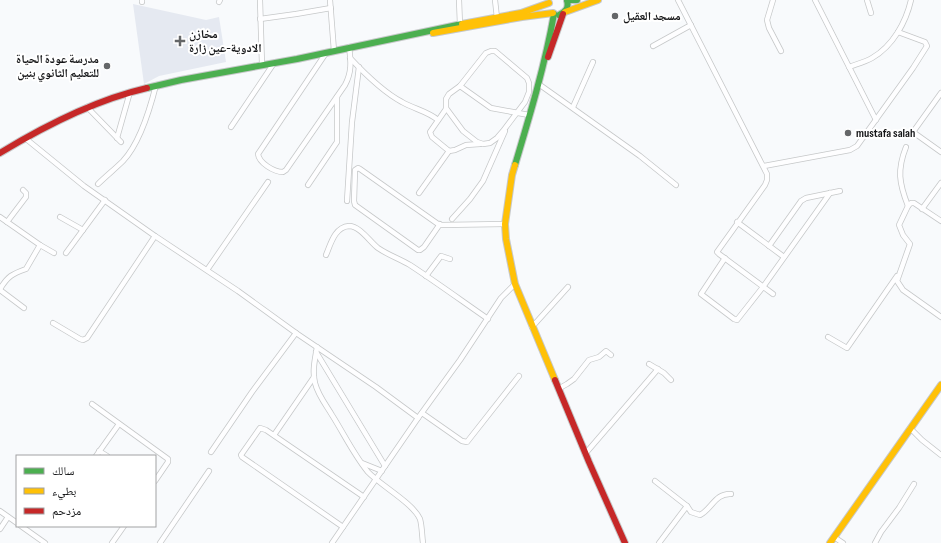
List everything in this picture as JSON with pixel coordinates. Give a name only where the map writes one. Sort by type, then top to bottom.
[{"type":"main road","points":[[533,9],[542,0]]},
{"type":"main road","points":[[577,0],[567,0],[569,5],[564,13],[555,36],[529,115],[512,175],[505,224],[508,257],[515,284],[585,454],[625,543]]},
{"type":"main road","points":[[428,32],[445,32],[522,18],[554,14],[558,15],[598,0]]},
{"type":"main road","points":[[0,153],[25,138],[87,107],[130,92],[156,85],[326,53],[460,24],[496,18],[533,9],[549,2],[550,10],[554,14]]},
{"type":"main road","points":[[534,100],[550,37],[554,14]]},
{"type":"main road","points":[[830,543],[941,385]]},
{"type":"street","points":[[260,0],[262,65]]},
{"type":"street","points":[[330,0],[334,51]]},
{"type":"street","points":[[460,0],[460,24]]},
{"type":"street","points":[[495,0],[496,18]]},
{"type":"street","points":[[678,0],[767,174],[767,180],[717,252],[773,294]]},
{"type":"street","points":[[773,0],[767,20],[769,28],[781,51]]},
{"type":"street","points":[[815,0],[876,120]]},
{"type":"street","points":[[867,0],[871,13]]},
{"type":"street","points":[[849,67],[873,57],[881,51],[898,32],[908,12],[911,0]]},
{"type":"street","points":[[260,19],[331,8]]},
{"type":"street","points":[[652,46],[691,24]]},
{"type":"street","points":[[764,166],[850,150],[857,146],[927,46],[925,42],[898,32]]},
{"type":"street","points":[[326,53],[260,149],[258,154],[260,160],[275,171],[283,172],[350,77],[349,47]]},
{"type":"street","points":[[419,193],[449,151],[467,145],[490,143],[497,138],[525,102],[529,92],[530,83],[527,78],[495,51],[486,53],[460,86],[449,94],[446,99],[446,108],[430,134],[449,151]]},
{"type":"street","points":[[350,58],[397,99],[425,111],[438,120]]},
{"type":"street","points":[[573,107],[593,62]]},
{"type":"street","points":[[230,128],[274,63]]},
{"type":"street","points":[[346,201],[352,122],[359,67]]},
{"type":"street","points":[[98,184],[122,162],[137,140],[156,85]]},
{"type":"street","points":[[540,85],[573,107],[676,185]]},
{"type":"street","points":[[460,86],[491,108],[529,115]]},
{"type":"street","points":[[87,107],[119,140],[130,92]]},
{"type":"street","points":[[941,93],[913,132],[941,152]]},
{"type":"street","points":[[308,185],[337,142],[337,97]]},
{"type":"street","points":[[446,108],[463,132],[481,144]]},
{"type":"street","points":[[452,219],[483,182],[508,124]]},
{"type":"street","points":[[25,138],[84,186],[155,236],[207,270],[296,333],[316,350],[462,441],[467,442],[519,376]]},
{"type":"street","points":[[906,147],[901,160],[899,174],[902,192],[908,206]]},
{"type":"street","points":[[440,224],[424,247],[418,250],[355,205],[356,168],[440,224],[505,224]]},
{"type":"street","points":[[207,270],[268,182]]},
{"type":"street","points":[[922,209],[941,183]]},
{"type":"street","points":[[7,222],[26,197],[24,190]]},
{"type":"street","points":[[769,246],[801,201],[806,198],[840,191]]},
{"type":"street","points":[[724,258],[701,293],[703,297],[737,320],[763,287],[830,193]]},
{"type":"street","points":[[66,254],[105,200]]},
{"type":"street","points":[[941,222],[914,203],[911,203],[908,206],[899,225],[910,244],[897,281],[900,288],[941,317]]},
{"type":"street","points":[[0,217],[40,245],[54,252]]},
{"type":"street","points":[[60,217],[83,230]]},
{"type":"street","points":[[737,222],[784,257]]},
{"type":"street","points":[[326,255],[339,229],[347,226],[353,226],[378,248],[408,264],[488,319]]},
{"type":"street","points":[[52,323],[80,340],[87,338],[155,236]]},
{"type":"street","points":[[24,308],[0,289],[8,277],[14,273],[26,269],[40,245]]},
{"type":"street","points":[[426,276],[441,256],[450,259]]},
{"type":"street","points":[[828,337],[847,348],[899,273]]},
{"type":"street","points":[[332,543],[506,292],[515,284]]},
{"type":"street","points":[[532,327],[568,287]]},
{"type":"street","points":[[211,452],[252,392],[296,333]]},
{"type":"street","points":[[316,350],[314,377],[318,392],[362,463],[376,479],[409,506],[418,516],[424,543]]},
{"type":"street","points":[[316,350],[385,466]]},
{"type":"street","points":[[558,388],[574,379],[589,360],[599,357],[604,351],[610,355]]},
{"type":"street","points":[[649,364],[658,369],[671,380]]},
{"type":"street","points":[[585,454],[658,369]]},
{"type":"street","points":[[274,435],[314,377]]},
{"type":"street","points":[[92,404],[168,459],[168,462],[156,480]]},
{"type":"street","points":[[97,455],[119,424]]},
{"type":"street","points":[[343,527],[242,457],[241,454],[260,428],[262,428],[364,497]]},
{"type":"street","points":[[910,428],[941,455]]},
{"type":"street","points":[[99,451],[105,455]]},
{"type":"street","points":[[362,463],[382,471]]},
{"type":"street","points":[[160,543],[209,471]]},
{"type":"street","points":[[654,480],[687,506],[691,512],[700,515],[708,510],[719,496],[731,494]]},
{"type":"street","points":[[875,543],[880,532],[899,508],[914,484]]},
{"type":"street","points":[[659,543],[687,506]]},
{"type":"street","points":[[0,511],[16,522]]},
{"type":"street","points":[[0,529],[8,517]]},
{"type":"street","points":[[22,527],[45,543]]},
{"type":"street","points":[[112,543],[123,527]]},
{"type":"street","points":[[834,537],[844,543]]},
{"type":"shaded area","name":"مخازن الادوية-عين زارة","points":[[133,4],[206,20],[219,17],[226,62],[159,76],[144,84]]},
{"type":"traffic: fast","points":[[567,0],[577,0]]},
{"type":"traffic: fast","points":[[559,15],[566,9],[568,5],[567,0]]},
{"type":"traffic: fast","points":[[515,165],[542,71],[554,14]]},
{"type":"traffic: fast","points":[[147,88],[181,80],[297,59],[462,24]]},
{"type":"traffic: slow","points":[[565,12],[598,0]]},
{"type":"traffic: slow","points":[[462,24],[521,13],[549,3]]},
{"type":"traffic: slow","points":[[433,33],[553,13]]},
{"type":"traffic: slow","points":[[515,165],[512,175],[505,224],[506,239],[515,284],[555,380]]},
{"type":"traffic: slow","points":[[830,543],[941,385]]},
{"type":"traffic: jam","points":[[548,57],[563,14]]},
{"type":"traffic: jam","points":[[0,153],[71,114],[109,99],[147,88]]},
{"type":"traffic: jam","points":[[555,380],[625,543]]},
{"type":"place","name":"مسجد العقيل","points":[[615,16]]},
{"type":"place","name":"مخازن الادوية-عين زارة","points":[[180,41]]},
{"type":"place","name":"مدرسة عودة الحياة للتعليم الثانوي بنين","points":[[107,66]]},
{"type":"place","name":"mustafa salah","points":[[848,133]]}]
